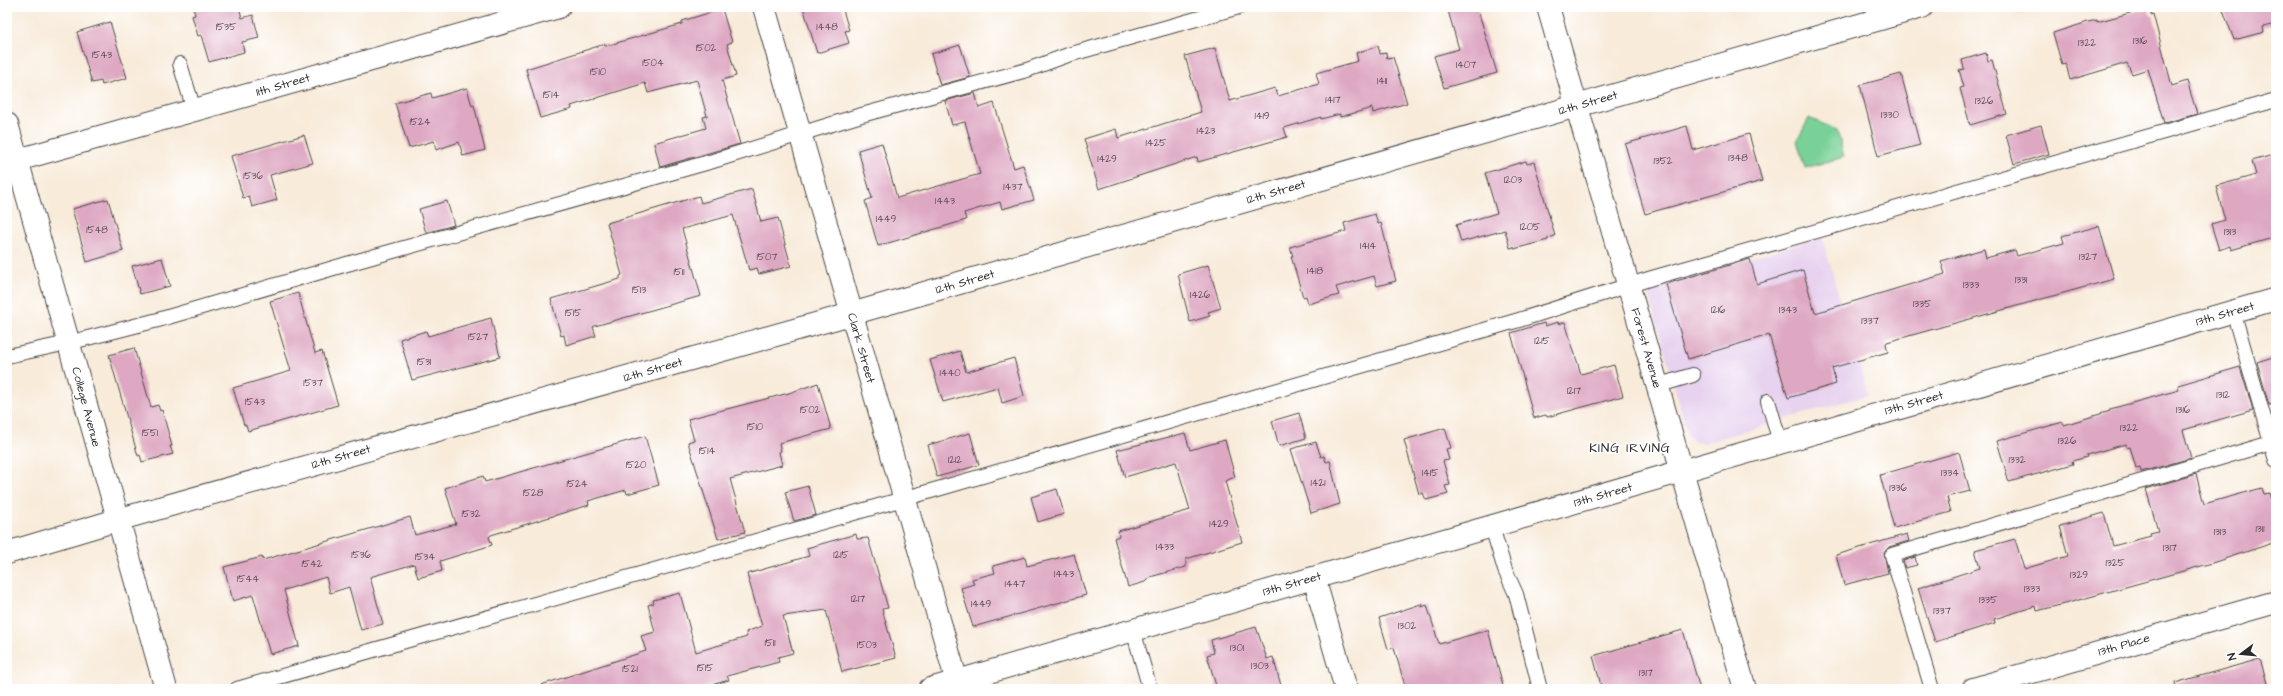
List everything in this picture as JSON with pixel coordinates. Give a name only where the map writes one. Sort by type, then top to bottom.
[{"type":"street","name":"11th Street","points":[[12,161],[559,7]]},
{"type":"street","name":"Clark Street","points":[[764,7],[958,685]]},
{"type":"street","name":"Forest Avenue","points":[[1548,7],[1680,470],[1745,689]]},
{"type":"street","name":"12th Street","points":[[7,553],[117,520],[851,314],[1922,7]]},
{"type":"street","name":"College Avenue","points":[[7,124],[12,161],[68,343],[166,689]]},
{"type":"street","name":"13th Street","points":[[930,689],[958,685],[1133,630],[1644,483],[1680,470],[2276,299]]},
{"type":"street","points":[[1314,578],[1346,689]]},
{"type":"street","name":"13th Place","points":[[1973,689],[2013,684],[2276,602]]},
{"type":"lane","points":[[7,356],[68,343],[165,318],[1027,70],[1068,55],[1238,7]]},
{"type":"lane","points":[[180,64],[194,110]]},
{"type":"lane","points":[[237,689],[904,499],[1628,287],[2276,100]]},
{"type":"lane","points":[[2233,311],[2276,460]]},
{"type":"lane","points":[[1656,386],[1693,375]]},
{"type":"lane","points":[[1768,401],[1780,442]]},
{"type":"lane","points":[[1932,689],[1892,555],[2271,443]]},
{"type":"lane","points":[[1492,527],[1505,570],[1516,594],[1540,689]]},
{"type":"lane","points":[[1133,630],[1150,689]]},
{"type":"shaded area","points":[[1822,237],[1868,395],[1704,443],[1694,442],[1688,435],[1647,288]]},
{"type":"green space","points":[[1809,118],[1837,130],[1844,157],[1805,168],[1797,141]]},
{"type":"building","points":[[193,7],[239,7],[242,18],[253,15],[259,38],[242,42],[244,52],[209,62],[201,35],[198,36],[192,16],[195,15]]},
{"type":"building","points":[[803,7],[842,7],[849,30],[845,31],[849,43],[817,53]]},
{"type":"building","points":[[1447,7],[1477,7],[1497,73],[1444,88],[1434,56],[1459,49]]},
{"type":"building","points":[[2222,7],[2276,7],[2276,24],[2263,27],[2264,32],[2234,40]]},
{"type":"building","points":[[2148,8],[2151,15],[2153,14],[2172,86],[2187,81],[2197,114],[2164,123],[2148,69],[2132,74],[2127,63],[2070,80],[2066,64],[2062,65],[2053,33],[2088,22],[2097,20],[2097,22]]},
{"type":"building","points":[[722,9],[732,42],[727,44],[736,76],[722,80],[740,144],[660,167],[654,143],[706,128],[703,117],[707,116],[697,80],[648,93],[645,83],[571,106],[572,109],[540,118],[526,69],[605,44],[606,46],[682,24],[682,21]]},
{"type":"building","points":[[110,22],[127,78],[102,85],[101,81],[92,83],[77,32]]},
{"type":"building","points":[[960,45],[970,77],[940,85],[931,54]]},
{"type":"building","points":[[1378,46],[1380,54],[1386,53],[1387,58],[1393,57],[1407,103],[1373,113],[1372,108],[1340,117],[1340,114],[1321,119],[1321,117],[1284,128],[1287,137],[1198,162],[1197,157],[1099,189],[1084,139],[1116,129],[1118,138],[1201,112],[1185,56],[1215,48],[1230,101],[1275,88],[1278,96],[1319,84],[1316,73],[1358,61],[1356,53]]},
{"type":"building","points":[[1986,53],[1988,61],[1992,60],[2007,114],[1970,125],[1960,88],[1964,87],[1959,70],[1964,69],[1962,60]]},
{"type":"building","points":[[1901,74],[1920,145],[1878,156],[1860,85]]},
{"type":"building","points":[[467,88],[472,106],[474,105],[485,150],[463,156],[459,142],[436,150],[434,141],[409,148],[395,103],[431,93],[432,98]]},
{"type":"building","points":[[975,93],[979,108],[994,103],[1014,168],[1023,165],[1034,200],[1002,209],[1000,202],[964,213],[966,220],[878,246],[865,201],[872,198],[858,150],[882,143],[897,198],[980,174],[965,122],[952,125],[945,101]]},
{"type":"building","points":[[2041,125],[2049,154],[2014,164],[2006,135]]},
{"type":"building","points":[[1687,126],[1693,150],[1749,134],[1762,181],[1645,214],[1625,144]]},
{"type":"building","points":[[304,135],[313,163],[270,175],[277,200],[252,207],[249,196],[243,198],[231,156]]},
{"type":"building","points":[[2273,155],[2276,166],[2276,237],[2231,250],[2230,246],[2219,250],[2211,224],[2225,220],[2216,186],[2256,175],[2252,161]]},
{"type":"building","points":[[1526,161],[1527,164],[1534,162],[1555,236],[1548,238],[1548,240],[1514,249],[1514,247],[1510,248],[1505,230],[1461,242],[1456,225],[1497,213],[1485,173]]},
{"type":"building","points":[[752,189],[761,222],[778,218],[791,266],[759,274],[757,268],[749,270],[733,215],[682,229],[701,296],[595,326],[593,327],[596,336],[566,345],[564,335],[561,336],[551,299],[620,279],[620,276],[622,275],[607,223],[699,196],[701,203]]},
{"type":"building","points":[[108,199],[123,251],[87,262],[72,209]]},
{"type":"building","points":[[447,201],[454,225],[426,233],[419,209]]},
{"type":"building","points":[[1375,214],[1378,224],[1381,223],[1396,281],[1377,286],[1374,276],[1336,287],[1339,295],[1308,304],[1306,296],[1303,297],[1291,256],[1293,256],[1290,247],[1346,231],[1344,223]]},
{"type":"building","points":[[2099,226],[2114,279],[1887,342],[1888,352],[1832,368],[1836,384],[1788,398],[1769,335],[1688,359],[1666,284],[1750,259],[1757,284],[1803,270],[1815,313],[1945,274],[1941,261],[1984,249],[1986,258],[2015,250],[2017,256],[2064,243],[2062,236]]},
{"type":"building","points":[[162,258],[170,286],[140,294],[132,266]]},
{"type":"building","points":[[1208,265],[1221,308],[1208,312],[1210,316],[1190,322],[1178,274]]},
{"type":"building","points":[[298,293],[315,353],[322,351],[338,405],[248,431],[246,425],[244,425],[233,388],[291,371],[270,301]]},
{"type":"building","points":[[491,318],[500,357],[412,380],[400,339],[426,331],[428,336]]},
{"type":"building","points":[[1558,322],[1558,324],[1565,322],[1581,374],[1614,365],[1623,396],[1547,417],[1546,415],[1534,418],[1511,333],[1544,323],[1545,326]]},
{"type":"building","points":[[134,348],[151,407],[158,405],[160,411],[162,410],[173,454],[142,462],[140,455],[138,456],[109,355]]},
{"type":"building","points":[[960,351],[966,372],[1014,358],[1024,396],[1002,403],[998,387],[943,402],[930,360]]},
{"type":"building","points":[[2276,356],[2276,403],[2269,405],[2257,362]]},
{"type":"building","points":[[2240,367],[2253,410],[2183,430],[2191,458],[2141,472],[2140,467],[2136,468],[2130,447],[2127,448],[2126,444],[2086,455],[2087,457],[2072,461],[2073,464],[2009,482],[1997,441],[2063,422],[2064,425],[2110,411],[2110,409],[2179,390],[2178,385]]},
{"type":"building","points":[[818,383],[831,429],[779,443],[781,451],[779,452],[782,465],[730,479],[745,532],[718,539],[688,442],[694,440],[688,419],[789,393]]},
{"type":"building","points":[[1299,413],[1306,438],[1279,446],[1272,421]]},
{"type":"building","points":[[1445,428],[1451,448],[1446,449],[1449,460],[1443,461],[1450,485],[1445,486],[1448,494],[1426,500],[1423,493],[1419,494],[1404,440]]},
{"type":"building","points":[[970,433],[979,465],[937,477],[928,445]]},
{"type":"building","points":[[1185,433],[1190,450],[1225,440],[1235,477],[1225,481],[1242,542],[1186,559],[1186,567],[1150,577],[1145,582],[1128,587],[1114,538],[1119,536],[1118,531],[1190,510],[1176,462],[1125,477],[1117,450]]},
{"type":"building","points":[[645,436],[659,485],[627,494],[626,490],[588,501],[589,505],[491,535],[489,537],[492,545],[440,561],[442,571],[418,578],[414,564],[370,577],[383,624],[361,630],[349,587],[330,593],[326,577],[284,590],[299,646],[270,654],[253,595],[233,601],[224,567],[262,557],[263,560],[410,517],[415,535],[456,524],[445,488],[483,476],[485,482]]},
{"type":"building","points":[[1316,442],[1321,457],[1324,456],[1326,462],[1330,461],[1340,504],[1311,513],[1291,449]]},
{"type":"building","points":[[1959,452],[1970,491],[1947,497],[1951,512],[1894,528],[1880,475]]},
{"type":"building","points":[[2196,474],[2204,504],[2262,488],[2264,494],[2269,493],[2276,517],[2276,542],[2212,563],[2068,603],[2037,611],[2036,606],[1994,619],[1995,623],[1935,642],[1918,588],[1980,568],[1975,550],[2015,539],[2024,569],[2068,556],[2060,526],[2104,513],[2113,546],[2151,536],[2150,533],[2158,531],[2146,489]]},
{"type":"building","points":[[808,486],[816,515],[794,521],[785,492]]},
{"type":"building","points":[[1057,489],[1064,514],[1038,522],[1031,497]]},
{"type":"building","points":[[856,534],[857,539],[868,538],[888,608],[882,609],[896,658],[842,672],[826,610],[783,616],[793,653],[778,657],[779,662],[727,676],[729,680],[697,689],[542,689],[541,685],[646,651],[641,636],[655,632],[648,605],[654,603],[653,600],[680,593],[696,652],[747,637],[746,632],[762,626],[747,574],[809,556],[807,548]]},
{"type":"building","points":[[1907,534],[1909,541],[1889,547],[1884,553],[1888,573],[1844,585],[1836,555]]},
{"type":"building","points":[[1074,554],[1086,595],[973,627],[961,588],[974,584],[972,579],[995,573],[993,566],[1025,557],[1027,566]]},
{"type":"building","points":[[1915,557],[1917,565],[1905,568],[1903,561]]},
{"type":"building","points":[[1421,604],[1422,607],[1427,605],[1439,644],[1488,630],[1504,689],[1406,689],[1394,648],[1388,649],[1379,618]]},
{"type":"building","points":[[1256,627],[1267,659],[1273,657],[1282,689],[1217,689],[1207,655],[1214,653],[1211,640]]},
{"type":"building","points":[[1683,630],[1700,689],[1602,689],[1593,656]]},
{"type":"building","points":[[2260,659],[2269,689],[2176,689],[2175,683]]},
{"type":"district","name":"KING IRVING","points":[[1630,448]]}]
